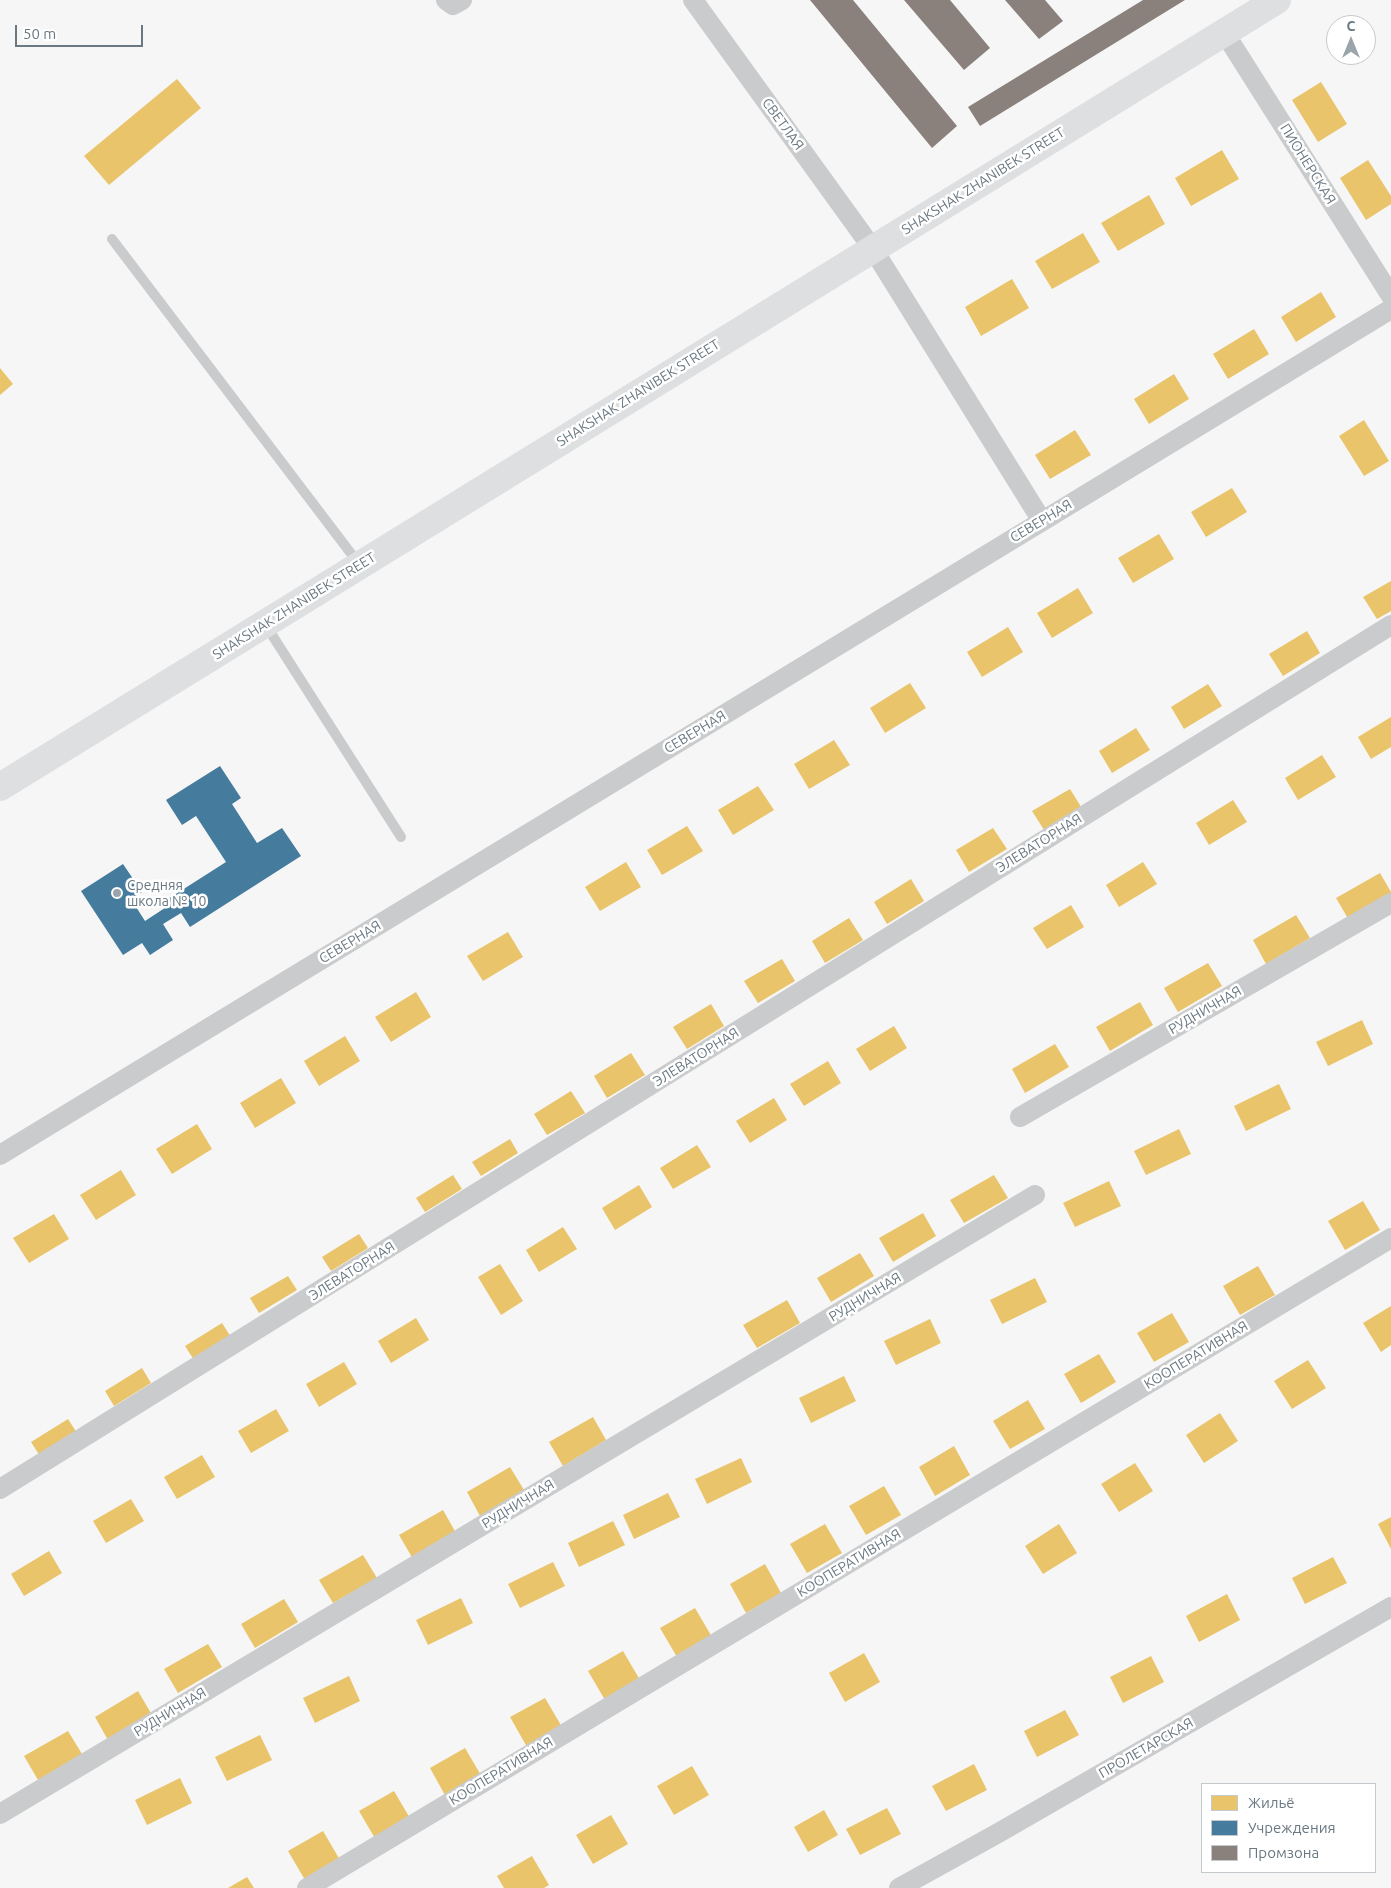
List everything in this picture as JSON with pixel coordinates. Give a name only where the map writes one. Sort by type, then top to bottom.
[{"type":"main road","name":"SHAKSHAK ZHANIBEK STREET","points":[[0,787],[1277,0]]},
{"type":"street","points":[[446,0],[453,5],[462,0]]},
{"type":"street","name":"СВЕТЛАЯ","points":[[693,0],[873,249],[1042,521]]},
{"type":"street","name":"ПИОНЕРСКАЯ","points":[[1224,32],[1391,296]]},
{"type":"street","name":"СЕВЕРНАЯ","points":[[0,1155],[1391,309]]},
{"type":"street","name":"ЭЛЕВАТОРНАЯ","points":[[0,1490],[1391,625]]},
{"type":"street","name":"РУДНИЧНАЯ","points":[[1020,1117],[1391,903]]},
{"type":"street","name":"РУДНИЧНАЯ","points":[[0,1814],[1036,1195]]},
{"type":"street","name":"КООПЕРАТИВНАЯ","points":[[307,1888],[1391,1238]]},
{"type":"street","name":"ПРОЛЕТАРСКАЯ","points":[[899,1888],[1391,1607]]},
{"type":"lane","points":[[112,239],[360,565]]},
{"type":"lane","points":[[265,624],[401,837]]},
{"type":"building: Жильё","points":[[177,79],[201,108],[109,185],[84,156]]},
{"type":"building: Жильё","points":[[1321,82],[1347,124],[1318,142],[1292,100]]},
{"type":"building: Жильё","points":[[1222,150],[1239,179],[1191,206],[1175,178]]},
{"type":"building: Жильё","points":[[1368,160],[1391,196],[1391,204],[1366,220],[1340,178]]},
{"type":"building: Жильё","points":[[1149,195],[1165,224],[1118,251],[1101,223]]},
{"type":"building: Жильё","points":[[1083,233],[1100,262],[1052,289],[1035,261]]},
{"type":"building: Жильё","points":[[1012,279],[1029,308],[981,336],[965,307]]},
{"type":"building: Жильё","points":[[1321,292],[1336,317],[1296,342],[1281,317]]},
{"type":"building: Жильё","points":[[1254,329],[1269,354],[1228,379],[1213,354]]},
{"type":"building: Жильё","points":[[0,368],[13,384],[0,395]]},
{"type":"building: Жильё","points":[[1174,374],[1189,399],[1149,424],[1134,399]]},
{"type":"building: Жильё","points":[[1364,420],[1389,461],[1364,476],[1339,436]]},
{"type":"building: Жильё","points":[[1075,430],[1091,455],[1050,479],[1035,455]]},
{"type":"building: Жильё","points":[[1232,488],[1247,512],[1206,537],[1191,512]]},
{"type":"building: Жильё","points":[[1159,534],[1174,559],[1133,583],[1118,558]]},
{"type":"building: Жильё","points":[[1391,581],[1391,611],[1377,619],[1363,597]]},
{"type":"building: Жильё","points":[[1078,588],[1093,613],[1052,638],[1037,613]]},
{"type":"building: Жильё","points":[[1008,627],[1023,652],[982,677],[967,652]]},
{"type":"building: Жильё","points":[[1307,631],[1320,653],[1283,676],[1269,654]]},
{"type":"building: Жильё","points":[[910,683],[926,708],[885,733],[870,708]]},
{"type":"building: Жильё","points":[[1208,684],[1222,706],[1184,729],[1171,707]]},
{"type":"building: Жильё","points":[[1391,717],[1391,747],[1371,759],[1358,737]]},
{"type":"building: Жильё","points":[[1136,728],[1150,750],[1112,773],[1099,751]]},
{"type":"building: Жильё","points":[[834,740],[850,765],[809,789],[794,764]]},
{"type":"building: Жильё","points":[[1322,755],[1336,777],[1298,800],[1285,778]]},
{"type":"building: Жильё","points":[[758,786],[774,810],[733,835],[718,810]]},
{"type":"building: Жильё","points":[[1070,789],[1083,810],[1046,833],[1032,811]]},
{"type":"building: Жильё","points":[[1233,800],[1247,822],[1209,845],[1196,823]]},
{"type":"building: Жильё","points":[[687,826],[703,851],[662,875],[647,850]]},
{"type":"building: Жильё","points":[[993,828],[1007,849],[969,872],[956,850]]},
{"type":"building: Жильё","points":[[626,862],[641,887],[600,911],[585,887]]},
{"type":"building: Жильё","points":[[1143,862],[1157,884],[1119,907],[1106,885]]},
{"type":"building: Жильё","points":[[1380,873],[1391,892],[1391,898],[1350,922],[1336,898]]},
{"type":"building: Жильё","points":[[911,879],[924,901],[887,924],[874,902]]},
{"type":"building: Жильё","points":[[1071,905],[1084,927],[1047,949],[1033,928]]},
{"type":"building: Жильё","points":[[1296,915],[1310,938],[1266,964],[1253,940]]},
{"type":"building: Жильё","points":[[849,918],[863,940],[825,963],[812,941]]},
{"type":"building: Жильё","points":[[508,932],[523,957],[483,981],[467,956]]},
{"type":"building: Жильё","points":[[782,959],[795,981],[758,1003],[744,981]]},
{"type":"building: Жильё","points":[[1208,963],[1222,986],[1178,1012],[1164,988]]},
{"type":"building: Жильё","points":[[416,992],[431,1017],[391,1042],[375,1017]]},
{"type":"building: Жильё","points":[[1140,1002],[1153,1025],[1110,1051],[1096,1027]]},
{"type":"building: Жильё","points":[[711,1004],[724,1026],[687,1049],[673,1027]]},
{"type":"building: Жильё","points":[[1362,1020],[1373,1044],[1328,1066],[1316,1042]]},
{"type":"building: Жильё","points":[[894,1026],[907,1048],[870,1071],[856,1049]]},
{"type":"building: Жильё","points":[[345,1036],[360,1061],[319,1086],[304,1061]]},
{"type":"building: Жильё","points":[[1055,1044],[1069,1067],[1025,1093],[1012,1069]]},
{"type":"building: Жильё","points":[[631,1053],[645,1075],[607,1098],[594,1076]]},
{"type":"building: Жильё","points":[[828,1061],[841,1083],[804,1106],[790,1084]]},
{"type":"building: Жильё","points":[[281,1078],[296,1103],[255,1128],[240,1103]]},
{"type":"building: Жильё","points":[[1279,1084],[1291,1109],[1246,1131],[1234,1106]]},
{"type":"building: Жильё","points":[[571,1091],[585,1113],[547,1135],[534,1114]]},
{"type":"building: Жильё","points":[[774,1098],[787,1120],[750,1143],[736,1121]]},
{"type":"building: Жильё","points":[[197,1124],[212,1149],[172,1174],[156,1149]]},
{"type":"building: Жильё","points":[[1179,1129],[1191,1154],[1146,1175],[1134,1151]]},
{"type":"building: Жильё","points":[[510,1139],[518,1153],[481,1176],[472,1162]]},
{"type":"building: Жильё","points":[[697,1145],[711,1167],[673,1189],[660,1168]]},
{"type":"building: Жильё","points":[[121,1170],[136,1195],[96,1220],[80,1195]]},
{"type":"building: Жильё","points":[[453,1175],[462,1189],[425,1212],[416,1198]]},
{"type":"building: Жильё","points":[[994,1175],[1008,1198],[964,1223],[950,1200]]},
{"type":"building: Жильё","points":[[1109,1181],[1121,1206],[1075,1227],[1063,1203]]},
{"type":"building: Жильё","points":[[639,1185],[652,1207],[615,1230],[602,1208]]},
{"type":"building: Жильё","points":[[1363,1201],[1380,1230],[1345,1250],[1328,1221]]},
{"type":"building: Жильё","points":[[923,1213],[936,1236],[893,1262],[879,1238]]},
{"type":"building: Жильё","points":[[54,1214],[69,1239],[29,1263],[13,1238]]},
{"type":"building: Жильё","points":[[563,1227],[577,1249],[539,1272],[526,1250]]},
{"type":"building: Жильё","points":[[359,1234],[368,1248],[331,1271],[322,1257]]},
{"type":"building: Жильё","points":[[860,1253],[874,1276],[831,1302],[817,1278]]},
{"type":"building: Жильё","points":[[500,1264],[523,1301],[501,1315],[478,1277]]},
{"type":"building: Жильё","points":[[1258,1266],[1275,1295],[1240,1315],[1223,1286]]},
{"type":"building: Жильё","points":[[288,1276],[297,1290],[259,1313],[250,1298]]},
{"type":"building: Жильё","points":[[1035,1278],[1047,1302],[1002,1324],[990,1300]]},
{"type":"building: Жильё","points":[[787,1300],[800,1323],[757,1348],[743,1325]]},
{"type":"building: Жильё","points":[[1391,1306],[1391,1345],[1381,1352],[1363,1323]]},
{"type":"building: Жильё","points":[[1172,1313],[1189,1342],[1154,1362],[1137,1333]]},
{"type":"building: Жильё","points":[[416,1318],[429,1340],[391,1363],[378,1341]]},
{"type":"building: Жильё","points":[[930,1319],[941,1343],[896,1365],[884,1341]]},
{"type":"building: Жильё","points":[[222,1323],[231,1337],[194,1360],[185,1346]]},
{"type":"building: Жильё","points":[[1099,1354],[1116,1382],[1081,1403],[1064,1374]]},
{"type":"building: Жильё","points":[[1308,1360],[1326,1388],[1292,1409],[1274,1381]]},
{"type":"building: Жильё","points":[[344,1362],[357,1384],[319,1407],[306,1384]]},
{"type":"building: Жильё","points":[[142,1368],[151,1383],[114,1406],[105,1391]]},
{"type":"building: Жильё","points":[[844,1376],[856,1401],[811,1423],[799,1398]]},
{"type":"building: Жильё","points":[[1028,1400],[1045,1429],[1010,1449],[993,1421]]},
{"type":"building: Жильё","points":[[276,1409],[289,1431],[251,1453],[238,1431]]},
{"type":"building: Жильё","points":[[1220,1413],[1238,1441],[1204,1463],[1186,1435]]},
{"type":"building: Жильё","points":[[593,1417],[606,1440],[563,1466],[549,1442]]},
{"type":"building: Жильё","points":[[68,1419],[77,1433],[40,1456],[31,1442]]},
{"type":"building: Жильё","points":[[954,1446],[970,1475],[935,1496],[919,1467]]},
{"type":"building: Жильё","points":[[202,1455],[215,1477],[177,1499],[164,1477]]},
{"type":"building: Жильё","points":[[741,1458],[752,1482],[707,1504],[695,1479]]},
{"type":"building: Жильё","points":[[1135,1463],[1153,1491],[1119,1512],[1101,1484]]},
{"type":"building: Жильё","points":[[510,1467],[524,1490],[480,1516],[467,1492]]},
{"type":"building: Жильё","points":[[884,1486],[901,1515],[866,1535],[849,1506]]},
{"type":"building: Жильё","points":[[668,1493],[680,1517],[634,1539],[623,1515]]},
{"type":"building: Жильё","points":[[131,1499],[144,1521],[106,1543],[93,1521]]},
{"type":"building: Жильё","points":[[443,1510],[456,1533],[413,1559],[399,1535]]},
{"type":"building: Жильё","points":[[1391,1517],[1391,1549],[1378,1524]]},
{"type":"building: Жильё","points":[[613,1521],[625,1545],[579,1567],[568,1543]]},
{"type":"building: Жильё","points":[[825,1524],[842,1553],[807,1573],[790,1544]]},
{"type":"building: Жильё","points":[[1059,1524],[1077,1553],[1043,1574],[1025,1546]]},
{"type":"building: Жильё","points":[[49,1551],[62,1573],[24,1596],[11,1574]]},
{"type":"building: Жильё","points":[[363,1555],[377,1578],[333,1603],[319,1580]]},
{"type":"building: Жильё","points":[[1333,1557],[1347,1583],[1305,1604],[1292,1578]]},
{"type":"building: Жильё","points":[[553,1562],[565,1586],[520,1608],[508,1584]]},
{"type":"building: Жильё","points":[[765,1564],[781,1593],[746,1613],[730,1584]]},
{"type":"building: Жильё","points":[[1227,1594],[1240,1620],[1199,1642],[1186,1616]]},
{"type":"building: Жильё","points":[[461,1598],[473,1623],[428,1645],[416,1620]]},
{"type":"building: Жильё","points":[[284,1599],[298,1622],[255,1648],[241,1624]]},
{"type":"building: Жильё","points":[[695,1608],[712,1637],[677,1657],[660,1628]]},
{"type":"building: Жильё","points":[[208,1644],[222,1667],[178,1693],[164,1669]]},
{"type":"building: Жильё","points":[[623,1651],[640,1680],[605,1700],[588,1671]]},
{"type":"building: Жильё","points":[[864,1653],[880,1682],[845,1702],[829,1673]]},
{"type":"building: Жильё","points":[[1151,1656],[1164,1682],[1123,1703],[1110,1677]]},
{"type":"building: Жильё","points":[[349,1676],[360,1701],[315,1723],[303,1698]]},
{"type":"building: Жильё","points":[[138,1691],[152,1715],[108,1740],[95,1717]]},
{"type":"building: Жильё","points":[[545,1698],[562,1727],[527,1747],[510,1717]]},
{"type":"building: Жильё","points":[[1065,1710],[1079,1735],[1037,1757],[1024,1731]]},
{"type":"building: Жильё","points":[[68,1731],[82,1754],[38,1780],[24,1756]]},
{"type":"building: Жильё","points":[[260,1735],[272,1760],[227,1781],[215,1757]]},
{"type":"building: Жильё","points":[[465,1748],[482,1777],[446,1797],[430,1768]]},
{"type":"building: Жильё","points":[[974,1764],[987,1790],[946,1811],[932,1786]]},
{"type":"building: Жильё","points":[[692,1766],[709,1795],[674,1815],[657,1786]]},
{"type":"building: Жильё","points":[[180,1778],[192,1803],[147,1825],[135,1800]]},
{"type":"building: Жильё","points":[[394,1791],[411,1820],[376,1840],[359,1811]]},
{"type":"building: Жильё","points":[[887,1808],[901,1834],[860,1855],[846,1829]]},
{"type":"building: Жильё","points":[[824,1810],[838,1835],[808,1852],[794,1827]]},
{"type":"building: Жильё","points":[[611,1815],[628,1844],[593,1864],[576,1835]]},
{"type":"building: Жильё","points":[[323,1831],[340,1860],[305,1880],[288,1851]]},
{"type":"building: Жильё","points":[[532,1856],[549,1885],[544,1888],[504,1888],[497,1876]]},
{"type":"building: Жильё","points":[[247,1877],[254,1888],[228,1888]]},
{"type":"building: Учреждения","points":[[220,766],[241,798],[232,804],[257,843],[282,828],[301,856],[190,927],[181,913],[163,924],[173,940],[150,955],[142,943],[123,955],[81,891],[123,864],[142,892],[131,899],[145,921],[171,904],[168,899],[226,862],[196,816],[182,825],[166,800]]},
{"type":"building: Промзона","points":[[810,0],[853,0],[957,126],[932,148]]},
{"type":"building: Промзона","points":[[904,0],[950,0],[990,48],[964,70]]},
{"type":"building: Промзона","points":[[1005,0],[1045,0],[1063,21],[1039,39]]},
{"type":"building: Промзона","points":[[1143,0],[1185,0],[980,126],[968,107]]},
{"type":"place","name":"Средняя школа № 10","points":[[117,893]]}]
